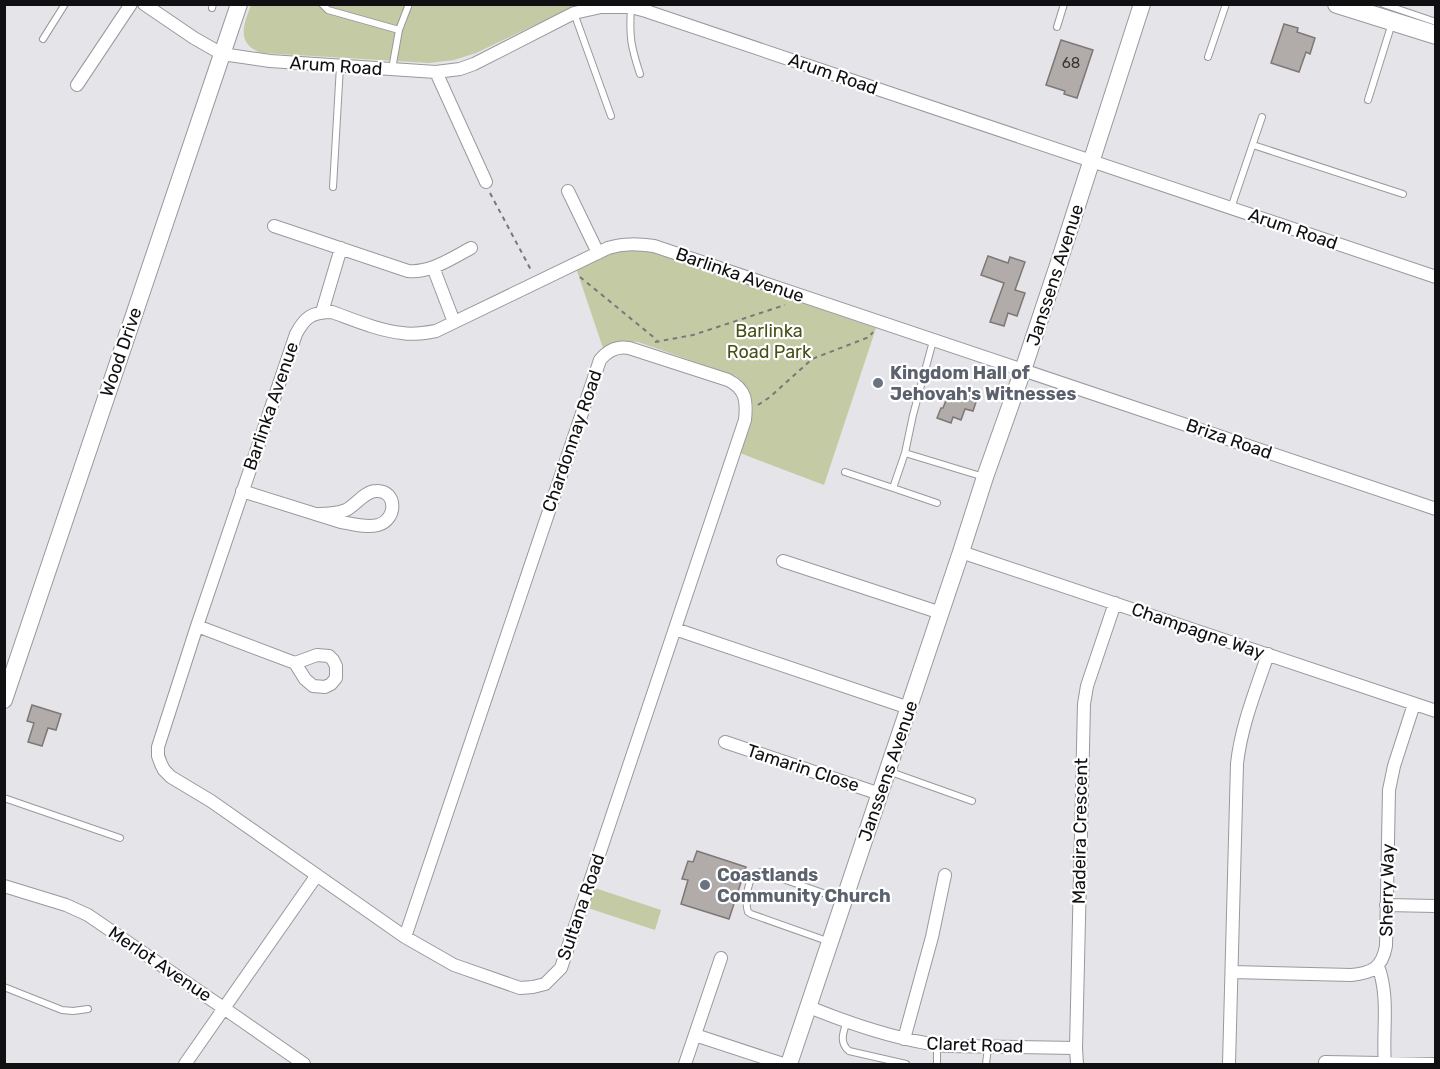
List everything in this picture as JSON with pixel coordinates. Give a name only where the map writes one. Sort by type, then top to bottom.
[{"type":"main road","points":[[1337,4],[1436,35]]},
{"type":"street","points":[[77,85],[131,4]]},
{"type":"street","name":"Arum Road","points":[[144,4],[157,8],[194,38],[222,54],[254,60],[436,72],[460,69],[474,64],[574,13],[601,6],[631,7],[1436,277]]},
{"type":"street","name":"Wood Drive","points":[[4,700],[239,4]]},
{"type":"street","name":"Janssens Avenue","points":[[789,1065],[985,477],[1023,370],[1142,4]]},
{"type":"street","points":[[436,72],[486,182]]},
{"type":"street","points":[[568,191],[598,253]]},
{"type":"street","points":[[274,226],[408,271],[422,271],[433,267],[471,248]]},
{"type":"street","name":"Barlinka Avenue","points":[[317,874],[211,801],[171,777],[164,770],[158,756],[158,747],[197,626],[296,334],[302,323],[310,316],[332,312],[404,334],[436,331],[598,253],[622,244],[637,244],[654,246],[1023,370]]},
{"type":"street","points":[[322,312],[341,248]]},
{"type":"street","points":[[433,267],[454,322]]},
{"type":"street","points":[[629,348],[734,383],[745,396],[747,404],[745,420],[675,629],[909,708]]},
{"type":"street","name":"Chardonnay Road","points":[[405,937],[597,365],[608,351],[629,348]]},
{"type":"street","name":"Briza Road","points":[[1023,370],[1436,509]]},
{"type":"street","points":[[242,491],[318,514],[355,525],[371,526],[384,522],[389,518],[393,505],[385,492],[374,491],[344,511],[318,514]]},
{"type":"street","name":"Champagne Way","points":[[961,552],[1436,711]]},
{"type":"street","points":[[783,561],[940,613]]},
{"type":"street","name":"Madeira Crescent","points":[[1077,1065],[1084,704],[1087,686],[1115,603]]},
{"type":"street","points":[[197,626],[295,663]]},
{"type":"street","name":"Sultana Road","points":[[317,874],[405,937],[454,965],[520,988],[545,984],[561,968],[675,629]]},
{"type":"street","points":[[1228,1065],[1237,764],[1244,728],[1268,654]]},
{"type":"street","name":"Sherry Way","points":[[1380,971],[1386,946],[1389,790],[1414,704]]},
{"type":"street","name":"Tamarin Close","points":[[725,742],[880,794]]},
{"type":"street","points":[[185,1065],[317,874]]},
{"type":"street","points":[[904,1039],[932,937],[945,875]]},
{"type":"street","name":"Merlot Avenue","points":[[4,886],[66,905],[88,915],[304,1065]]},
{"type":"street","points":[[1386,905],[1436,906]]},
{"type":"street","points":[[685,1065],[721,958]]},
{"type":"street","points":[[1232,972],[1351,975],[1380,971],[1385,998],[1385,1064]]},
{"type":"street","name":"Claret Road","points":[[809,1007],[904,1039],[937,1045],[1076,1048]]},
{"type":"street","points":[[695,1035],[783,1065]]},
{"type":"street","points":[[1325,1062],[1436,1064]]},
{"type":"lane","points":[[44,39],[65,4]]},
{"type":"lane","points":[[322,4],[328,10],[399,30]]},
{"type":"lane","points":[[392,69],[399,30],[409,4]]},
{"type":"lane","points":[[1057,27],[1064,4]]},
{"type":"lane","points":[[1208,57],[1226,4]]},
{"type":"lane","points":[[1383,4],[1436,22]]},
{"type":"lane","points":[[631,7],[630,40],[640,74]]},
{"type":"lane","points":[[574,13],[611,116]]},
{"type":"lane","points":[[1368,100],[1392,21]]},
{"type":"lane","points":[[333,188],[340,66]]},
{"type":"lane","points":[[1231,208],[1262,117]]},
{"type":"lane","points":[[1252,145],[1403,194]]},
{"type":"lane","points":[[893,488],[905,453],[933,340]]},
{"type":"lane","points":[[905,453],[985,477]]},
{"type":"lane","points":[[845,472],[937,502]]},
{"type":"lane","points":[[888,771],[972,801]]},
{"type":"lane","points":[[4,798],[120,838]]},
{"type":"lane","points":[[830,942],[748,912],[746,899],[752,879],[754,875],[763,872],[844,900]]},
{"type":"lane","points":[[4,987],[62,1010],[88,1009]]},
{"type":"lane","points":[[847,1021],[842,1042],[849,1051],[906,1065]]},
{"type":"lane","points":[[937,1045],[937,1065]]},
{"type":"lane","points":[[986,1065],[988,1047]]},
{"type":"path","points":[[486,182],[489,192],[537,282]]},
{"type":"path","points":[[572,265],[577,274],[658,341]]},
{"type":"path","points":[[629,348],[693,335],[793,302],[797,294]]},
{"type":"path","points":[[746,413],[770,397],[812,359],[869,337],[879,322]]},
{"type":"green space","points":[[251,5],[577,5],[476,53],[454,60],[429,63],[262,53],[253,49],[245,39],[244,26]]},
{"type":"green space","name":"Barlinka Road Park","points":[[630,250],[652,252],[876,328],[824,485],[740,453],[750,422],[752,403],[745,384],[736,376],[638,342],[620,341],[603,348],[576,268],[608,254]]},
{"type":"green space","points":[[595,888],[661,910],[655,930],[588,908]]},
{"type":"building","points":[[1284,24],[1298,28],[1297,32],[1315,38],[1310,54],[1306,52],[1299,72],[1271,63]]},
{"type":"building","points":[[1061,40],[1093,50],[1077,98],[1064,94],[1065,91],[1046,85]]},
{"type":"building","points":[[988,256],[1008,263],[1010,257],[1025,262],[1015,290],[1025,293],[1017,316],[1008,313],[1004,326],[990,322],[1004,283],[981,275]]},
{"type":"building","points":[[950,390],[977,399],[973,411],[965,409],[961,420],[953,417],[951,423],[937,418]]},
{"type":"building","points":[[32,705],[61,714],[56,730],[48,728],[42,746],[28,742],[34,723],[27,721]]},
{"type":"building","name":"Coastlands Community Church","points":[[697,851],[746,867],[729,919],[681,904],[688,880],[682,879],[688,861],[693,862]]},
{"type":"place","name":"Kingdom Hall of Jehovah's Witnesses","points":[[878,383]]},
{"type":"place","name":"Coastlands Community Church","points":[[705,885]]}]
